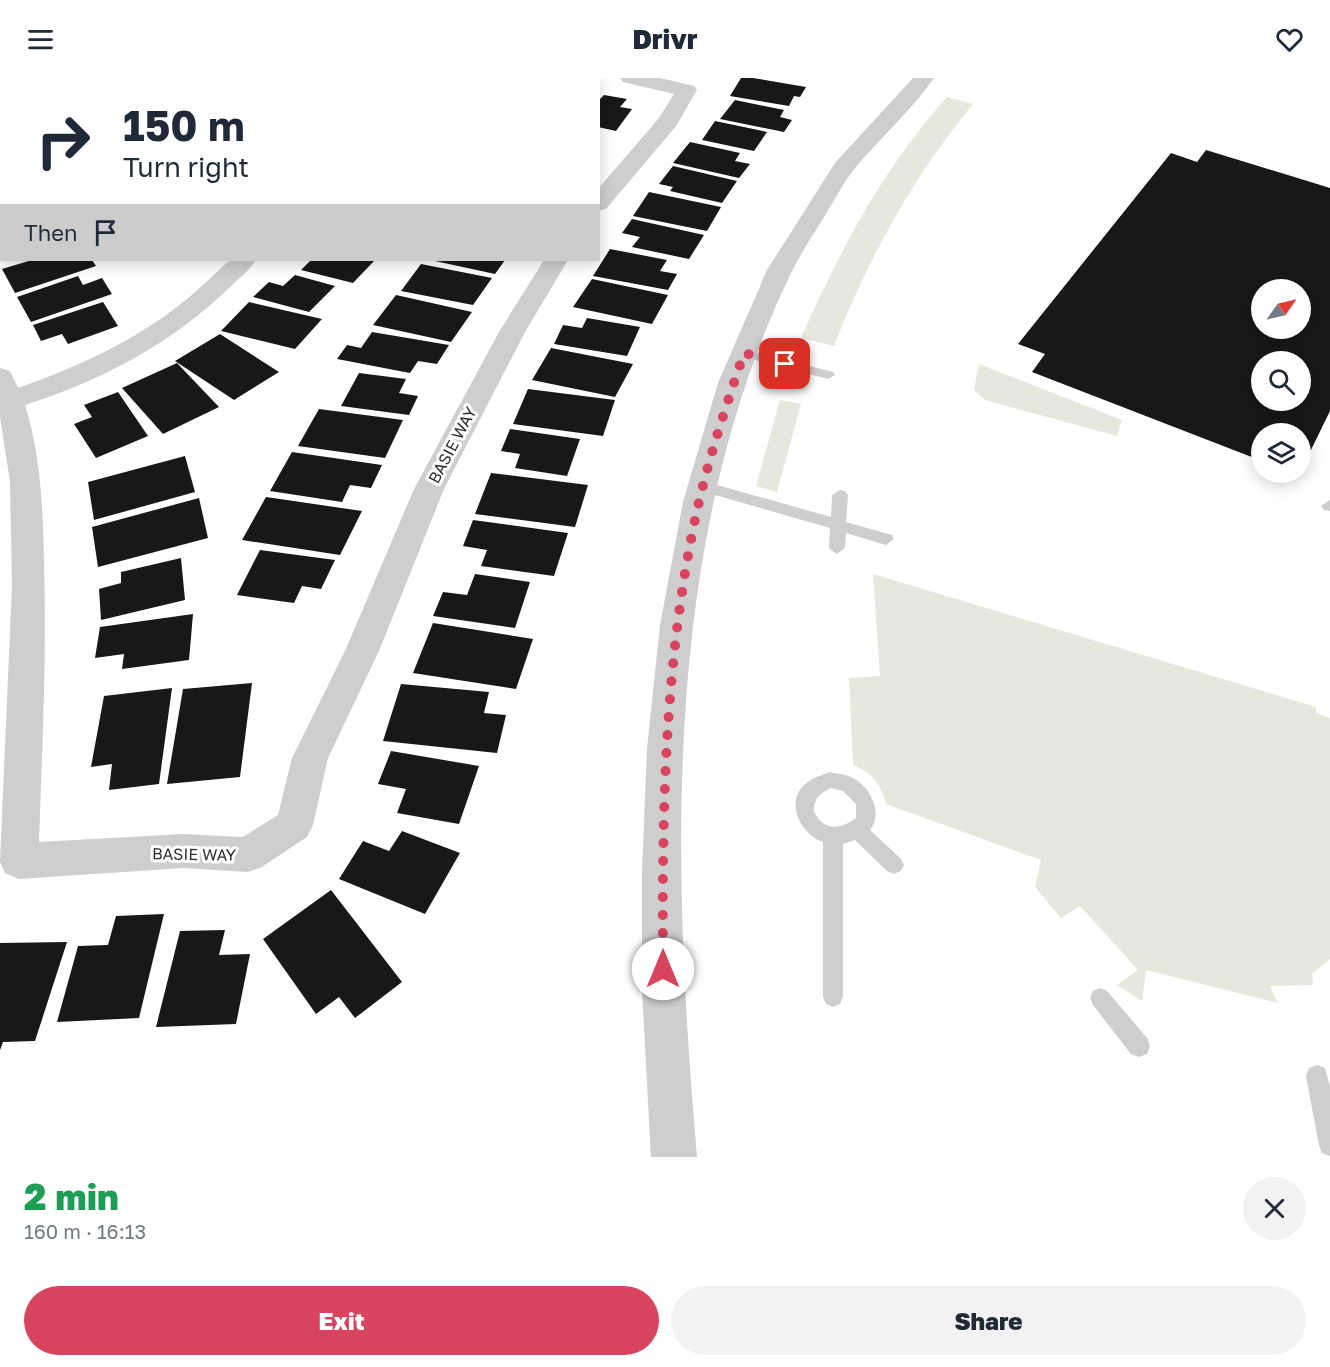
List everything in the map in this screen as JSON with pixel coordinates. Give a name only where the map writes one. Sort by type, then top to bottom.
[{"type":"street","points":[[600,202],[668,121],[687,90],[630,78]]},
{"type":"street","points":[[674,1157],[663,990],[662,838],[672,677],[681,600],[703,486],[744,353],[772,288],[802,232],[832,183],[877,126],[924,78]]},
{"type":"street","points":[[4,393],[63,381],[118,357],[192,309],[243,261]]},
{"type":"street","name":"BASIE WAY","points":[[4,393],[25,468],[29,600],[20,861],[183,851],[248,855],[294,825],[310,758],[362,651],[429,489],[512,332],[555,261]]},
{"type":"lane","points":[[744,353],[828,375]]},
{"type":"lane","points":[[703,486],[886,539]]},
{"type":"lane","points":[[837,548],[836,524],[840,495]]},
{"type":"lane","points":[[830,780],[848,784],[865,801],[864,822],[857,831],[833,838],[811,826],[803,805],[806,794],[813,786],[830,780]]},
{"type":"lane","points":[[857,831],[894,865]]},
{"type":"lane","points":[[833,838],[833,997]]},
{"type":"lane","points":[[1100,998],[1139,1046]]},
{"type":"lane","points":[[1317,1076],[1330,1145]]},
{"type":"shaded area","points":[[947,97],[973,104],[931,160],[894,219],[862,281],[834,346],[801,338],[847,242],[882,182],[923,125]]},
{"type":"shaded area","points":[[979,364],[1122,420],[1117,436],[985,400],[974,390]]},
{"type":"shaded area","points":[[780,400],[801,404],[777,492],[756,486]]},
{"type":"shaded area","points":[[873,574],[1316,707],[1316,713],[1330,718],[1330,959],[1312,974],[1313,985],[1270,986],[1278,1003],[1146,970],[1142,1001],[1117,985],[1138,970],[1080,906],[1061,918],[1035,887],[1041,860],[886,804],[875,780],[865,771],[853,765],[849,678],[880,676]]},
{"type":"building","points":[[741,78],[806,87],[800,97],[794,96],[789,106],[730,96]]},
{"type":"building","points":[[604,95],[627,99],[620,107],[632,109],[616,131],[600,127],[600,99]]},
{"type":"building","points":[[735,100],[784,110],[780,117],[792,120],[784,132],[720,119]]},
{"type":"building","points":[[715,121],[767,132],[754,151],[702,140]]},
{"type":"building","points":[[690,142],[740,153],[735,161],[750,164],[739,178],[673,163]]},
{"type":"building","points":[[1206,150],[1330,188],[1330,411],[1311,450],[1311,423],[1251,423],[1251,457],[1032,372],[1045,354],[1018,344],[1171,153],[1197,162]]},
{"type":"building","points":[[673,166],[737,181],[722,203],[670,191],[673,187],[659,184]]},
{"type":"building","points":[[649,192],[721,207],[707,231],[633,216]]},
{"type":"building","points":[[632,219],[704,235],[689,259],[632,247],[640,237],[622,233]]},
{"type":"building","points":[[610,249],[667,260],[660,271],[677,274],[668,290],[593,276]]},
{"type":"building","points":[[29,261],[93,261],[96,266],[15,293],[2,269]]},
{"type":"building","points":[[310,261],[374,261],[353,283],[301,270]]},
{"type":"building","points":[[435,261],[504,261],[495,274]]},
{"type":"building","points":[[421,264],[492,278],[473,305],[401,291]]},
{"type":"building","points":[[295,275],[335,286],[309,312],[253,297],[269,282],[283,286]]},
{"type":"building","points":[[78,276],[83,285],[102,278],[112,294],[31,322],[17,297]]},
{"type":"building","points":[[592,279],[668,295],[652,324],[573,307]]},
{"type":"building","points":[[396,295],[472,312],[451,342],[373,325]]},
{"type":"building","points":[[103,302],[118,326],[68,344],[62,334],[41,341],[33,325]]},
{"type":"building","points":[[249,302],[322,319],[295,349],[221,331]]},
{"type":"building","points":[[587,318],[640,327],[627,356],[554,344],[563,325],[582,328]]},
{"type":"building","points":[[372,332],[449,345],[437,364],[418,361],[410,373],[337,359],[347,345],[361,348]]},
{"type":"building","points":[[220,334],[279,372],[234,400],[175,361]]},
{"type":"building","points":[[551,348],[633,364],[615,397],[532,380]]},
{"type":"building","points":[[177,363],[219,407],[163,434],[122,388]]},
{"type":"building","points":[[359,373],[406,379],[399,393],[418,396],[409,415],[341,406]]},
{"type":"building","points":[[528,389],[615,400],[603,436],[513,424]]},
{"type":"building","points":[[118,392],[148,436],[96,458],[74,424],[92,417],[84,405]]},
{"type":"building","points":[[319,409],[403,420],[385,458],[298,446]]},
{"type":"building","points":[[510,429],[580,439],[567,476],[515,468],[520,454],[501,451]]},
{"type":"building","points":[[292,452],[382,465],[371,488],[350,485],[342,502],[270,491]]},
{"type":"building","points":[[185,456],[195,492],[94,520],[88,482]]},
{"type":"building","points":[[491,473],[588,485],[575,527],[475,514]]},
{"type":"building","points":[[266,497],[362,511],[340,555],[242,540]]},
{"type":"building","points":[[199,498],[208,538],[98,567],[92,527]]},
{"type":"building","points":[[473,520],[568,533],[554,576],[481,566],[487,550],[463,546]]},
{"type":"building","points":[[260,550],[335,560],[321,589],[302,586],[294,603],[237,595]]},
{"type":"building","points":[[181,558],[185,600],[101,620],[99,589],[121,583],[121,572]]},
{"type":"building","points":[[475,574],[530,582],[515,628],[433,616],[443,592],[467,595]]},
{"type":"building","points":[[193,614],[189,660],[122,669],[124,654],[95,658],[100,627]]},
{"type":"building","points":[[433,623],[533,639],[516,689],[413,673]]},
{"type":"building","points":[[252,683],[240,777],[167,784],[183,689]]},
{"type":"building","points":[[401,684],[489,692],[484,713],[506,715],[497,753],[383,741]]},
{"type":"building","points":[[172,688],[159,784],[109,790],[112,764],[91,767],[104,696]]},
{"type":"building","points":[[391,751],[479,766],[459,824],[397,813],[406,789],[378,784]]},
{"type":"building","points":[[402,831],[460,853],[425,914],[339,879],[363,841],[389,851]]},
{"type":"building","points":[[331,890],[402,982],[355,1018],[339,997],[316,1014],[263,939]]},
{"type":"building","points":[[164,914],[139,1018],[57,1022],[78,946],[108,945],[116,916]]},
{"type":"building","points":[[225,930],[219,955],[250,954],[236,1024],[156,1027],[180,931]]},
{"type":"building","points":[[67,942],[35,1041],[3,1042],[0,1050],[0,943]]},
{"type":"route","points":[[663,969],[662,838],[668,710],[681,600],[698,506],[720,425],[744,353],[785,364]]}]
